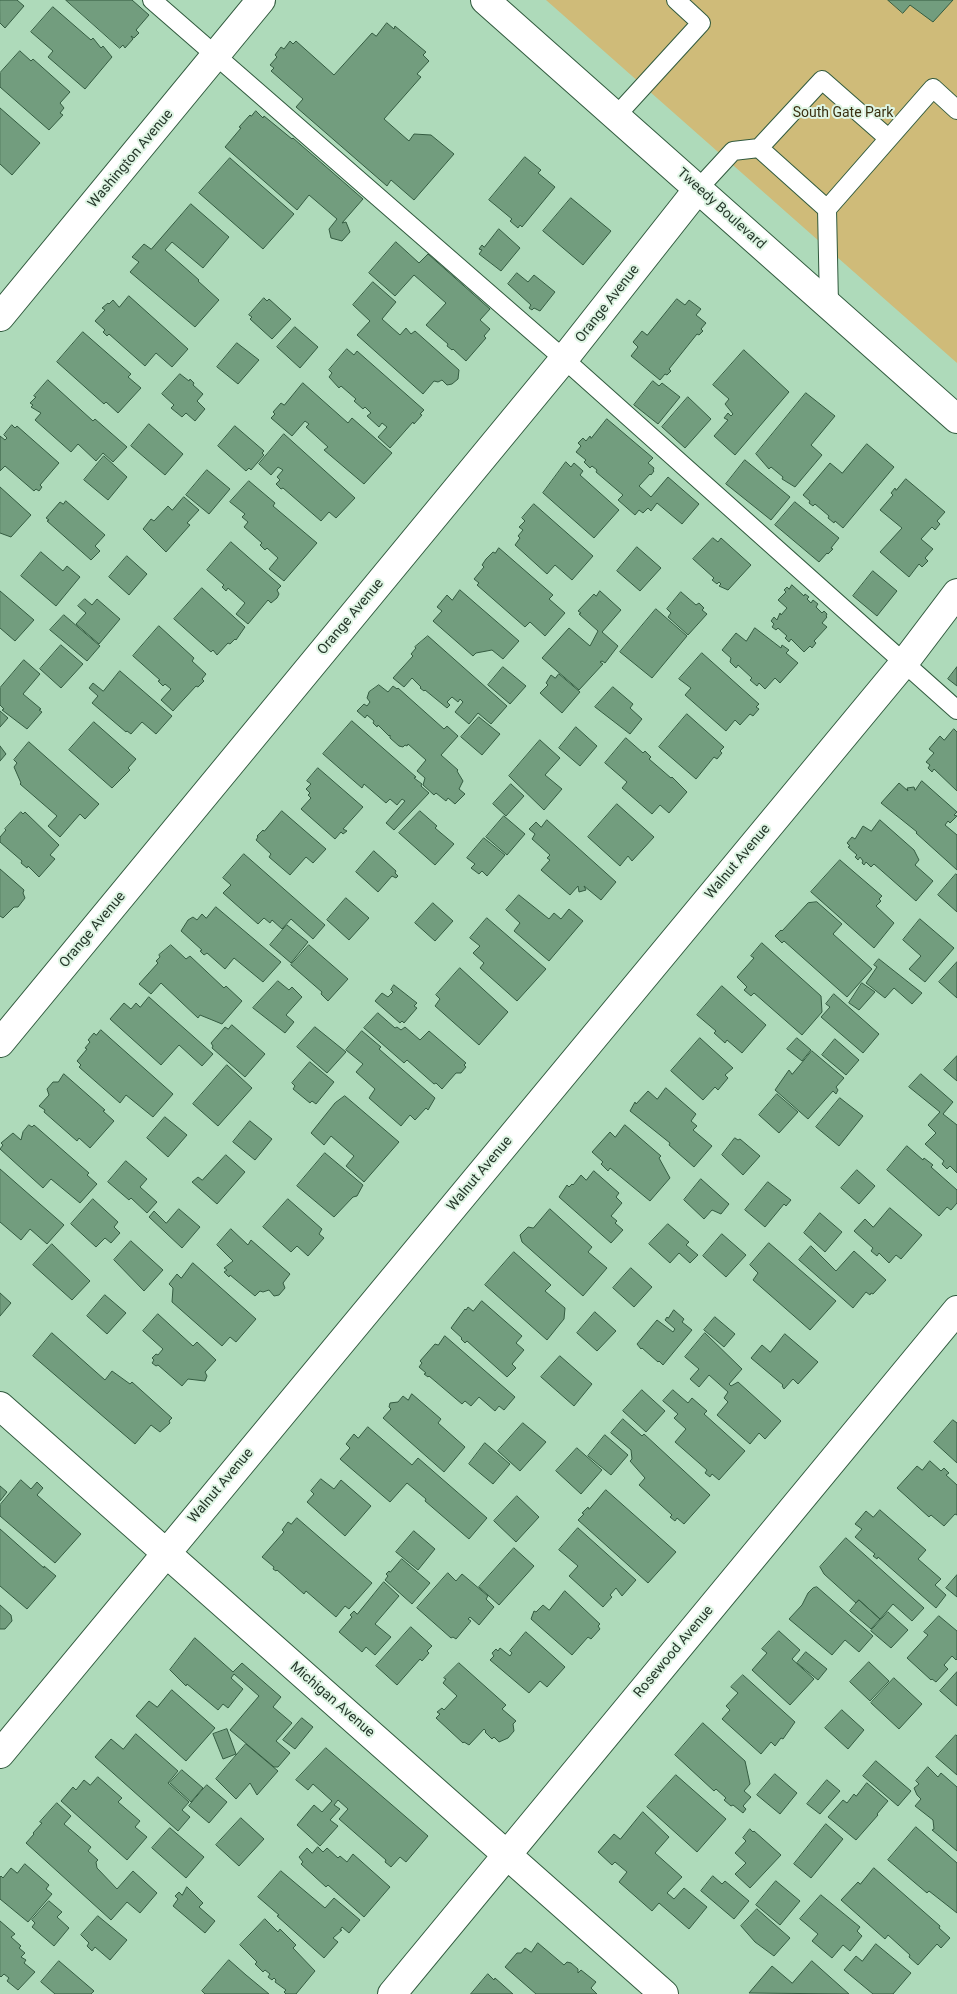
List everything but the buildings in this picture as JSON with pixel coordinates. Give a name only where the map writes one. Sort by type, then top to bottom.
[{"type":"street","name":"Washington Avenue","points":[[0,317],[261,0]]},
{"type":"street","name":"Tweedy Boulevard","points":[[485,0],[957,419]]},
{"type":"street","name":"Orange Avenue","points":[[0,1043],[564,359],[698,189]]},
{"type":"street","name":"Walnut Avenue","points":[[0,1754],[904,662],[957,593]]},
{"type":"street","name":"Rosewood Avenue","points":[[392,1994],[957,1310]]},
{"type":"street","name":"Michigan Avenue","points":[[0,1406],[664,1994]]},
{"type":"lane","points":[[152,0],[564,359],[957,710]]},
{"type":"lane","points":[[616,116],[701,23],[676,0]]},
{"type":"lane","points":[[698,189],[733,151],[759,148],[822,80],[888,138]]},
{"type":"lane","points":[[829,304],[827,209],[933,88],[957,110]]},
{"type":"lane","points":[[759,148],[827,209]]},
{"type":"green space","name":"South Gate Park","points":[[546,0],[957,0],[957,363]]}]
